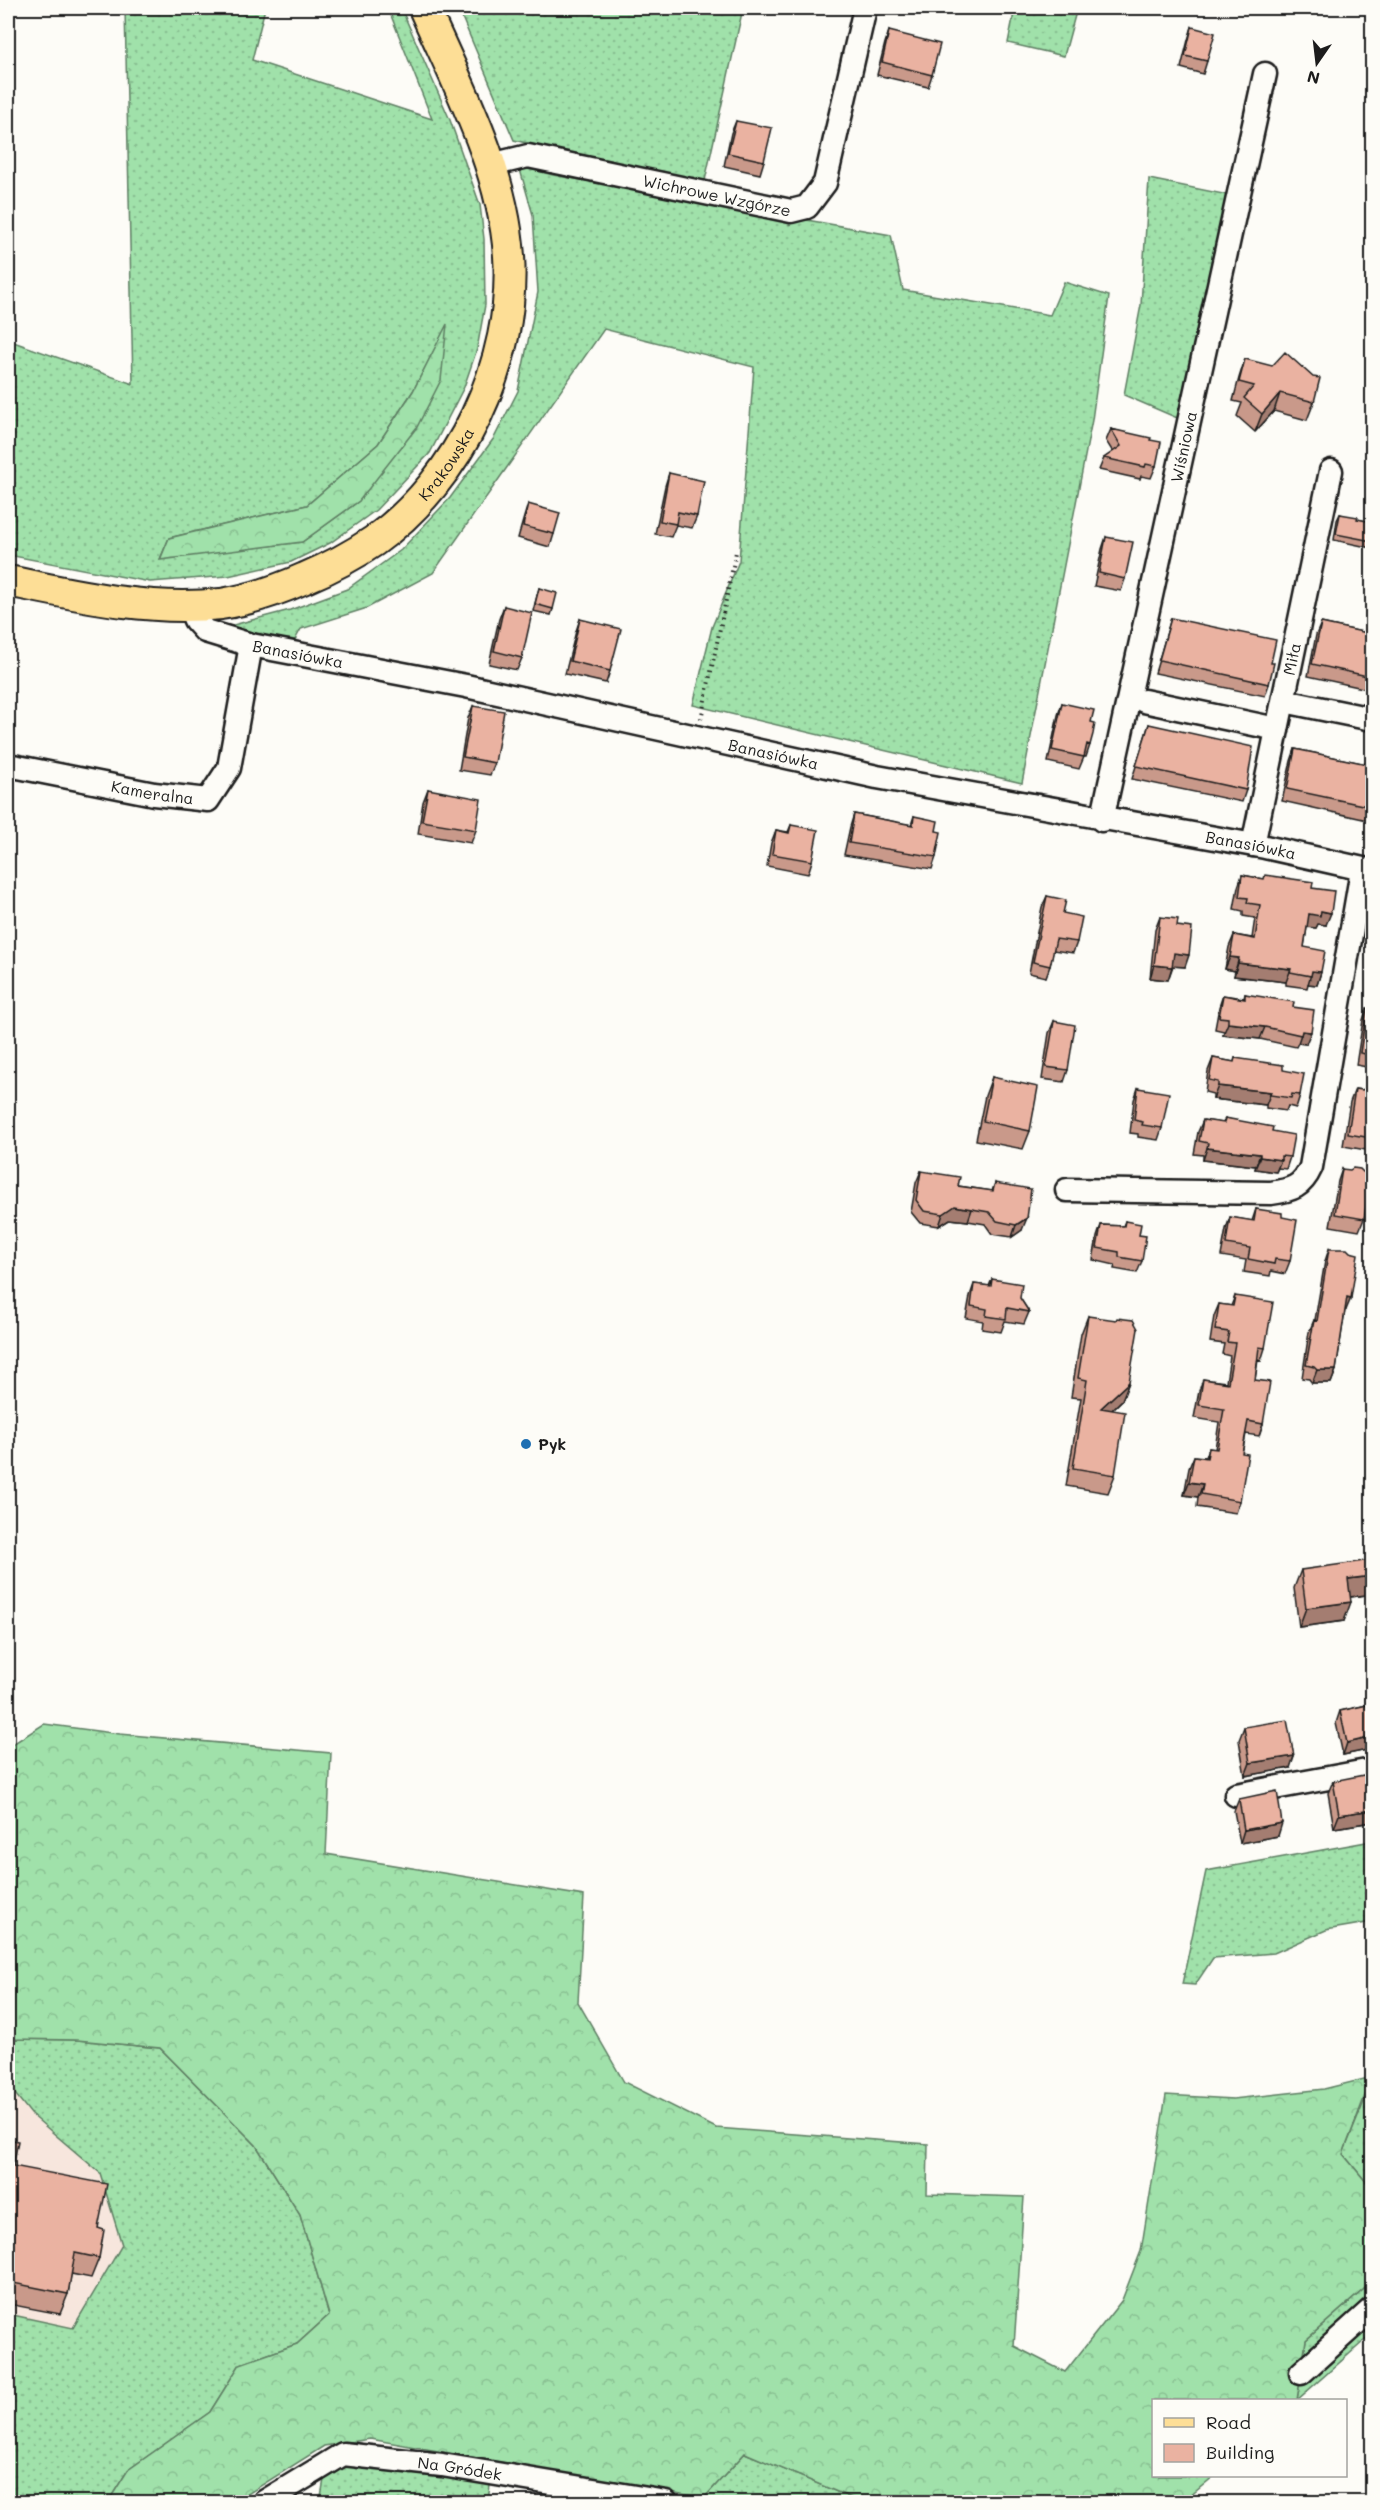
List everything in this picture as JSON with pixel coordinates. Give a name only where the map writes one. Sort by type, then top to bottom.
[{"type":"main road","name":"Krakowska","points":[[8,581],[132,604],[189,606],[224,603],[279,590],[338,564],[375,540],[442,474],[466,435],[484,396],[506,329],[510,279],[505,222],[491,165],[424,8]]},
{"type":"street","name":"Wichrowe Wzgórze","points":[[491,165],[528,156],[791,211],[807,207],[825,183],[865,8]]},
{"type":"street","name":"Wiśniowa","points":[[1102,820],[1265,74]]},
{"type":"street","name":"Miła","points":[[1252,845],[1331,471]]},
{"type":"street","name":"Banasiówka","points":[[189,606],[195,620],[205,631],[251,645],[466,686],[877,777],[1102,820],[1252,845],[1367,870]]},
{"type":"street","name":"Kameralna","points":[[8,765],[154,794],[208,800],[229,768],[251,645]]},
{"type":"street","points":[[1144,701],[1276,729]]},
{"type":"street","points":[[1284,701],[1372,719]]},
{"type":"street","points":[[1067,1190],[1271,1193],[1294,1190],[1305,1180],[1311,1167],[1367,870]]},
{"type":"street","points":[[1236,1795],[1372,1770]]},
{"type":"street","points":[[1301,2373],[1372,2309]]},
{"type":"street","name":"Na Gródek","points":[[264,2502],[344,2454],[442,2465],[666,2502]]},
{"type":"path","points":[[698,737],[736,552]]},
{"type":"shaded area","points":[[8,2085],[31,2114],[100,2173],[122,2245],[73,2328],[8,2314]]},
{"type":"green space","points":[[125,8],[265,8],[252,60],[432,119],[388,8],[401,8],[450,120],[480,205],[484,239],[485,305],[477,349],[464,387],[430,453],[376,510],[330,543],[291,562],[228,576],[150,582],[8,555],[8,340],[133,384]],"holes":[[[446,327],[359,501],[302,542],[160,559],[169,538],[307,505],[378,444],[413,391]]]},
{"type":"green space","points":[[458,8],[743,8],[704,185],[514,140]]},
{"type":"green space","points":[[1015,8],[1077,8],[1064,56],[1008,43]]},
{"type":"green space","points":[[519,166],[553,175],[891,235],[903,290],[1050,315],[1064,282],[1109,296],[1092,420],[1022,783],[693,705],[712,627],[739,561],[754,367],[604,329],[433,573],[367,608],[301,629],[295,640],[234,634],[233,625],[290,610],[347,589],[401,550],[450,498],[494,438],[518,391],[538,292],[533,215]]},
{"type":"green space","points":[[1149,179],[1248,199],[1198,427],[1124,395],[1141,305]]},
{"type":"green space","points":[[447,324],[441,380],[417,427],[359,501],[302,542],[160,560],[169,538],[307,505],[378,444],[413,391]]},
{"type":"green space","points":[[44,1724],[120,1734],[331,1753],[326,1854],[584,1896],[578,2002],[624,2082],[716,2128],[928,2144],[927,2194],[1024,2197],[1014,2346],[1065,2372],[1122,2300],[1141,2251],[1166,2095],[1233,2099],[1324,2089],[1372,2077],[1343,2154],[1372,2189],[1372,2282],[1306,2340],[1297,2399],[1152,2399],[1152,2477],[1213,2477],[1183,2502],[861,2502],[745,2453],[704,2498],[370,2439],[324,2446],[235,2502],[108,2502],[128,2470],[210,2412],[240,2364],[297,2344],[329,2315],[300,2215],[256,2145],[160,2048],[77,2040],[8,2039],[8,1747]]},
{"type":"green space","points":[[1372,1841],[1372,1922],[1326,1930],[1274,1953],[1213,1958],[1195,1985],[1182,1984],[1206,1871]]},
{"type":"green space","points":[[8,2039],[77,2040],[160,2048],[256,2145],[300,2215],[329,2315],[297,2344],[240,2364],[210,2412],[128,2470],[108,2502],[8,2502],[8,2314],[73,2328],[122,2245],[100,2173],[31,2114],[8,2085]]},
{"type":"green space","points":[[1372,2082],[1372,2189],[1343,2154]]},
{"type":"green space","points":[[1372,2282],[1372,2334],[1297,2399],[1306,2340]]},
{"type":"green space","points":[[745,2453],[861,2502],[731,2502],[704,2498]]},
{"type":"green space","points":[[361,2462],[490,2485],[488,2502],[320,2502],[326,2468]]},
{"type":"building","points":[[1192,27],[1215,33],[1207,61],[1185,56]]},
{"type":"building","points":[[889,31],[940,44],[932,75],[882,62]]},
{"type":"building","points":[[736,121],[772,128],[764,161],[728,153]]},
{"type":"building","points":[[1285,352],[1313,377],[1320,378],[1314,402],[1280,393],[1262,414],[1244,398],[1254,386],[1239,382],[1245,359],[1272,366]]},
{"type":"building","points":[[1111,429],[1161,442],[1156,466],[1146,464],[1145,467],[1104,458],[1121,446]]},
{"type":"building","points":[[669,473],[704,481],[697,516],[678,512],[676,524],[660,521]]},
{"type":"building","points":[[528,504],[560,513],[554,534],[523,526]]},
{"type":"building","points":[[1340,514],[1372,522],[1372,541],[1336,534]]},
{"type":"building","points":[[1106,537],[1133,542],[1125,579],[1099,573]]},
{"type":"building","points":[[539,588],[557,593],[553,609],[535,604]]},
{"type":"building","points":[[504,606],[532,613],[522,658],[494,651]]},
{"type":"building","points":[[1171,618],[1276,640],[1269,684],[1159,660]]},
{"type":"building","points":[[580,619],[621,629],[610,671],[570,661]]},
{"type":"building","points":[[1321,623],[1372,634],[1372,677],[1312,664]]},
{"type":"building","points":[[1062,703],[1094,710],[1091,722],[1095,723],[1093,734],[1090,745],[1087,744],[1084,757],[1052,750]]},
{"type":"building","points":[[473,706],[504,711],[495,763],[463,757]]},
{"type":"building","points":[[1149,724],[1253,747],[1246,790],[1136,766]]},
{"type":"building","points":[[1295,749],[1372,765],[1372,807],[1287,789]]},
{"type":"building","points":[[428,789],[481,799],[476,830],[422,821]]},
{"type":"building","points":[[854,814],[913,825],[914,816],[938,821],[936,831],[941,832],[936,857],[849,843]]},
{"type":"building","points":[[791,825],[818,830],[812,861],[772,854],[776,830],[789,833]]},
{"type":"building","points":[[1242,875],[1264,879],[1265,875],[1313,882],[1312,888],[1334,891],[1331,913],[1321,911],[1320,916],[1309,914],[1304,947],[1325,951],[1321,972],[1312,971],[1311,976],[1290,972],[1291,969],[1238,963],[1239,958],[1230,957],[1234,935],[1255,939],[1260,905],[1247,903],[1248,898],[1239,897]]},
{"type":"building","points":[[1047,896],[1066,900],[1063,913],[1082,917],[1077,942],[1056,939],[1050,966],[1033,962]]},
{"type":"building","points":[[1160,917],[1178,919],[1177,926],[1192,928],[1189,955],[1174,953],[1172,967],[1154,965]]},
{"type":"building","points":[[1245,994],[1294,1002],[1293,1007],[1314,1010],[1311,1032],[1302,1031],[1301,1035],[1265,1027],[1228,1023],[1228,1018],[1219,1017],[1223,995],[1245,999]]},
{"type":"building","points":[[1367,1008],[1372,1008],[1372,1055],[1360,1053]]},
{"type":"building","points":[[1054,1021],[1075,1025],[1068,1070],[1046,1067]]},
{"type":"building","points":[[1213,1058],[1234,1062],[1235,1058],[1283,1065],[1283,1070],[1304,1074],[1300,1095],[1292,1094],[1291,1098],[1270,1095],[1271,1092],[1218,1086],[1218,1082],[1209,1080]]},
{"type":"building","points":[[992,1077],[1038,1087],[1030,1131],[983,1121]]},
{"type":"building","points":[[1138,1088],[1169,1093],[1162,1128],[1142,1125],[1143,1122],[1134,1120]]},
{"type":"building","points":[[1355,1089],[1372,1090],[1372,1138],[1348,1134]]},
{"type":"building","points":[[1225,1118],[1273,1127],[1272,1131],[1294,1135],[1290,1157],[1281,1156],[1281,1160],[1260,1157],[1260,1154],[1207,1148],[1208,1143],[1199,1141],[1203,1120],[1224,1123]]},
{"type":"building","points":[[1353,1168],[1371,1173],[1364,1219],[1335,1214],[1342,1169]]},
{"type":"building","points":[[921,1171],[960,1177],[958,1186],[993,1191],[995,1183],[1031,1189],[1027,1218],[1016,1225],[997,1221],[989,1212],[955,1206],[943,1214],[924,1211],[916,1200]]},
{"type":"building","points":[[1256,1209],[1282,1213],[1282,1217],[1297,1220],[1290,1261],[1275,1259],[1274,1264],[1248,1259],[1250,1248],[1226,1244],[1230,1217],[1254,1221]]},
{"type":"building","points":[[1125,1221],[1141,1224],[1139,1235],[1146,1236],[1142,1261],[1119,1257],[1119,1252],[1097,1248],[1101,1225],[1124,1226]]},
{"type":"building","points":[[1329,1249],[1347,1249],[1358,1254],[1351,1298],[1347,1297],[1336,1370],[1317,1370],[1306,1365],[1314,1320],[1317,1321]]},
{"type":"building","points":[[992,1279],[1022,1284],[1020,1298],[1029,1312],[1007,1308],[1006,1319],[986,1316],[987,1309],[971,1306],[974,1284],[991,1286]]},
{"type":"building","points":[[1235,1296],[1273,1302],[1265,1348],[1259,1347],[1255,1380],[1270,1382],[1263,1424],[1248,1421],[1242,1453],[1248,1454],[1240,1501],[1201,1494],[1203,1484],[1189,1482],[1194,1456],[1207,1458],[1209,1448],[1217,1449],[1224,1409],[1199,1405],[1203,1379],[1228,1383],[1235,1343],[1227,1342],[1229,1332],[1215,1330],[1219,1304],[1233,1306]]},
{"type":"building","points":[[1088,1316],[1133,1320],[1138,1329],[1129,1382],[1101,1408],[1125,1412],[1115,1475],[1073,1468],[1087,1380],[1078,1378]]},
{"type":"building","points":[[1371,1560],[1372,1576],[1348,1579],[1351,1602],[1306,1608],[1301,1570]]},
{"type":"building","points":[[1372,1704],[1372,1737],[1347,1743],[1340,1711]]},
{"type":"building","points":[[1287,1720],[1294,1756],[1250,1763],[1244,1727]]},
{"type":"building","points":[[1369,1774],[1372,1810],[1339,1815],[1333,1781]]},
{"type":"building","points":[[1277,1791],[1282,1823],[1244,1830],[1239,1799]]},
{"type":"building","points":[[8,2139],[18,2141],[13,2166],[107,2184],[98,2228],[104,2230],[99,2258],[75,2253],[68,2294],[8,2282]]},
{"type":"place","name":"Pyk","points":[[526,1444]]}]
